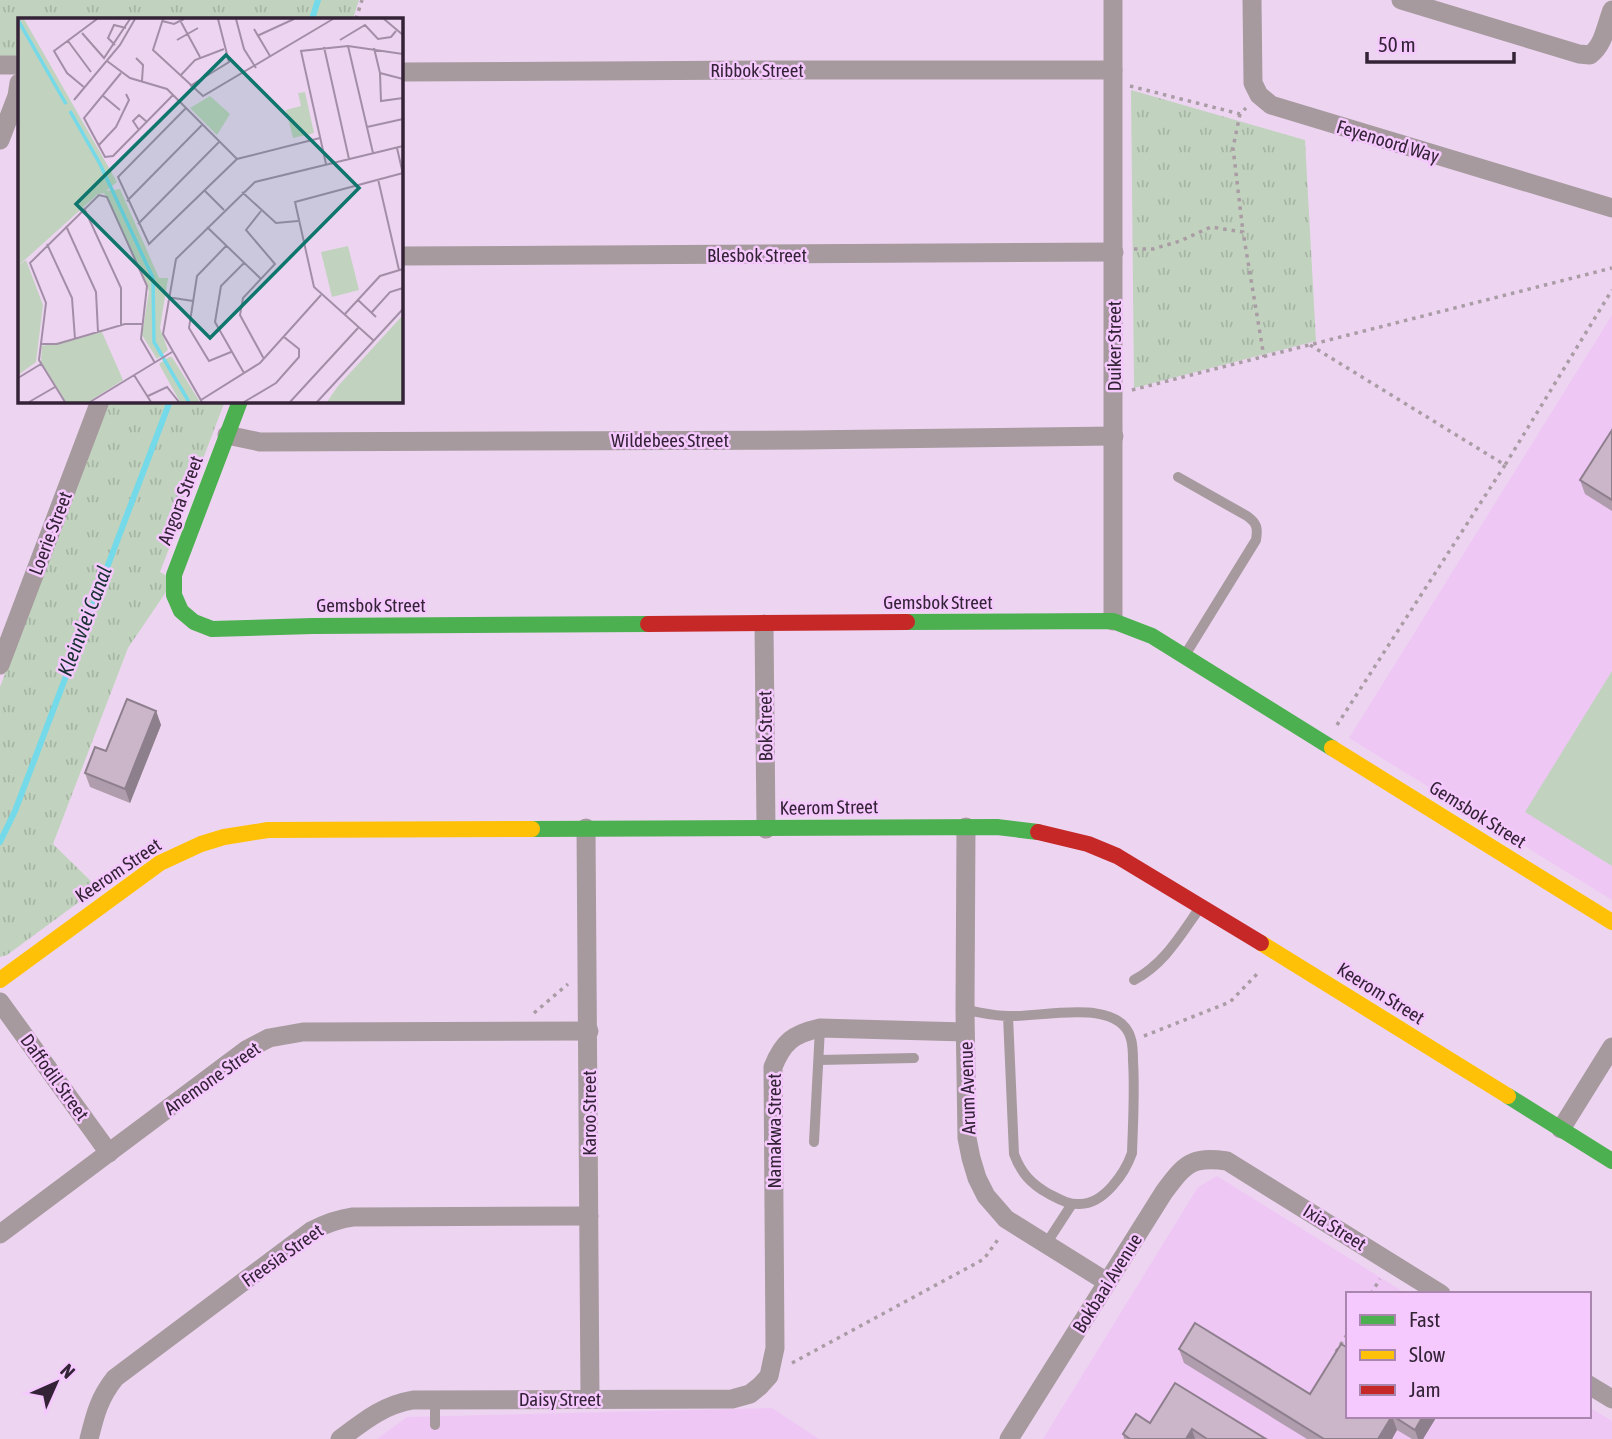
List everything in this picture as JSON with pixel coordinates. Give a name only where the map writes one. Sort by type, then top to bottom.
[{"type":"street","name":"Duiker Street","points":[[1113,621],[1114,0]]},
{"type":"street","points":[[1252,0],[1252,76],[1259,95]]},
{"type":"street","points":[[1401,0],[1579,54],[1590,55],[1600,44],[1612,10]]},
{"type":"street","points":[[0,65],[18,65]]},
{"type":"street","name":"Ribbok Street","points":[[402,72],[752,70],[1114,76]]},
{"type":"street","points":[[0,140],[18,90]]},
{"type":"street","name":"Feyenoord Way","points":[[1259,95],[1279,108],[1612,208]]},
{"type":"street","name":"Blesbok Street","points":[[402,256],[1114,252]]},
{"type":"street","name":"Loerie Street","points":[[0,665],[100,402]]},
{"type":"street","name":"Angora Street","points":[[183,614],[173,596],[174,575],[240,402]]},
{"type":"street","name":"Wildebees Street","points":[[227,435],[260,442],[1114,436]]},
{"type":"street","name":"Gemsbok Street","points":[[183,614],[191,622],[212,629],[1113,621],[1152,636],[1612,922]]},
{"type":"street","name":"Bok Street","points":[[764,624],[766,828]]},
{"type":"street","name":"Arum Avenue","points":[[966,827],[967,1138],[977,1178],[986,1196],[1006,1219],[1107,1282]]},
{"type":"street","name":"Karoo Street","points":[[586,828],[590,1399]]},
{"type":"street","name":"Keerom Street","points":[[0,980],[160,863],[201,844],[224,837],[268,830],[1019,829],[1088,844],[1117,856],[1612,1161]]},
{"type":"street","name":"Daffodil Street","points":[[0,1002],[109,1153]]},
{"type":"street","name":"Namakwa Street","points":[[771,1369],[775,1348],[773,1068],[780,1051],[789,1041],[804,1032],[820,1028],[965,1032]]},
{"type":"street","name":"Anemone Street","points":[[0,1234],[246,1050],[269,1038],[303,1032],[589,1031]]},
{"type":"street","points":[[1561,1129],[1612,1047]]},
{"type":"street","name":"Bokbaai Avenue","points":[[1009,1439],[1179,1172],[1191,1163],[1208,1158],[1227,1161]]},
{"type":"street","name":"Ixia Street","points":[[1227,1161],[1438,1292]]},
{"type":"street","name":"Freesia Street","points":[[89,1439],[97,1405],[115,1378],[325,1224],[353,1217],[589,1216]]},
{"type":"street","name":"Daisy Street","points":[[340,1439],[382,1409],[397,1403],[435,1400],[732,1399],[750,1394],[760,1386],[771,1369]]},
{"type":"street","points":[[1591,1386],[1612,1399]]},
{"type":"lane","points":[[1178,477],[1247,516],[1255,522],[1258,530],[1256,540],[1184,656]]},
{"type":"lane","points":[[1135,980],[1160,961],[1201,906]]},
{"type":"lane","points":[[965,1010],[1008,1016],[1088,1012],[1103,1014],[1127,1028],[1132,1040],[1134,1073],[1132,1153],[1118,1180],[1095,1201],[1084,1205],[1072,1204],[1042,1189],[1019,1168],[1014,1154],[1008,1016]]},
{"type":"lane","points":[[814,1142],[820,1028]]},
{"type":"lane","points":[[819,1060],[914,1058]]},
{"type":"lane","points":[[1046,1244],[1072,1204]]},
{"type":"lane","points":[[435,1400],[435,1425]]},
{"type":"path","points":[[356,18],[362,0]]},
{"type":"path","points":[[1114,76],[1240,114]]},
{"type":"path","points":[[1259,95],[1240,114],[1233,148],[1243,232],[1264,357]]},
{"type":"path","points":[[1114,252],[1153,249],[1180,242],[1210,227],[1243,232]]},
{"type":"path","points":[[1133,390],[1612,268]]},
{"type":"path","points":[[1325,743],[1504,465],[1612,290]]},
{"type":"path","points":[[1310,345],[1504,465]]},
{"type":"path","points":[[1132,1040],[1230,1002],[1259,972]]},
{"type":"path","points":[[771,1369],[984,1259],[1011,1222]]},
{"type":"path","points":[[1334,1356],[1346,1336]]},
{"type":"shaded area","points":[[1612,315],[1612,900],[1349,738]]},
{"type":"shaded area","points":[[1217,1176],[1404,1292],[1346,1292],[1346,1418],[1591,1418],[1591,1408],[1612,1421],[1612,1439],[1043,1439],[1198,1187]]},
{"type":"shaded area","points":[[772,1408],[819,1439],[377,1439],[407,1417]]},
{"type":"green space","points":[[0,0],[359,0],[353,18],[18,18],[18,57],[0,57]]},
{"type":"green space","points":[[1131,90],[1305,140],[1316,341],[1134,388]]},
{"type":"green space","points":[[108,402],[225,402],[160,572],[167,576],[166,592],[128,648],[53,844],[98,888],[7,955],[0,957],[0,687]]},
{"type":"green space","points":[[1612,671],[1612,866],[1525,812]]},
{"type":"building","points":[[1612,430],[1612,500],[1580,480]]},
{"type":"building","points":[[127,699],[156,711],[125,789],[85,773],[95,747],[106,751]]},
{"type":"building","points":[[1195,1323],[1310,1394],[1341,1344],[1346,1347],[1346,1418],[1391,1418],[1378,1439],[1324,1439],[1179,1349]]},
{"type":"building","points":[[1175,1383],[1266,1439],[1207,1439],[1192,1429],[1186,1439],[1130,1439],[1123,1434],[1136,1414],[1150,1423]]},
{"type":"building","points":[[1396,1418],[1422,1418],[1415,1430]]},
{"type":"waterway","name":"Kleinvlei Canal","points":[[312,18],[318,0]]},
{"type":"waterway","name":"Kleinvlei Canal","points":[[0,842],[15,811],[170,402]]},
{"type":"traffic: fast","points":[[240,402],[174,575],[174,595],[181,611],[194,622],[212,629],[648,624]]},
{"type":"traffic: fast","points":[[907,622],[1113,621],[1152,636],[1332,748]]},
{"type":"traffic: fast","points":[[532,829],[997,827],[1038,832]]},
{"type":"traffic: fast","points":[[1508,1096],[1612,1161]]},
{"type":"traffic: slow","points":[[1332,748],[1612,922]]},
{"type":"traffic: slow","points":[[0,980],[160,863],[201,844],[224,837],[268,830],[532,829]]},
{"type":"traffic: slow","points":[[1261,943],[1508,1096]]},
{"type":"traffic: jam","points":[[648,624],[907,622]]},
{"type":"traffic: jam","points":[[1038,832],[1088,844],[1117,856],[1261,943]]}]
